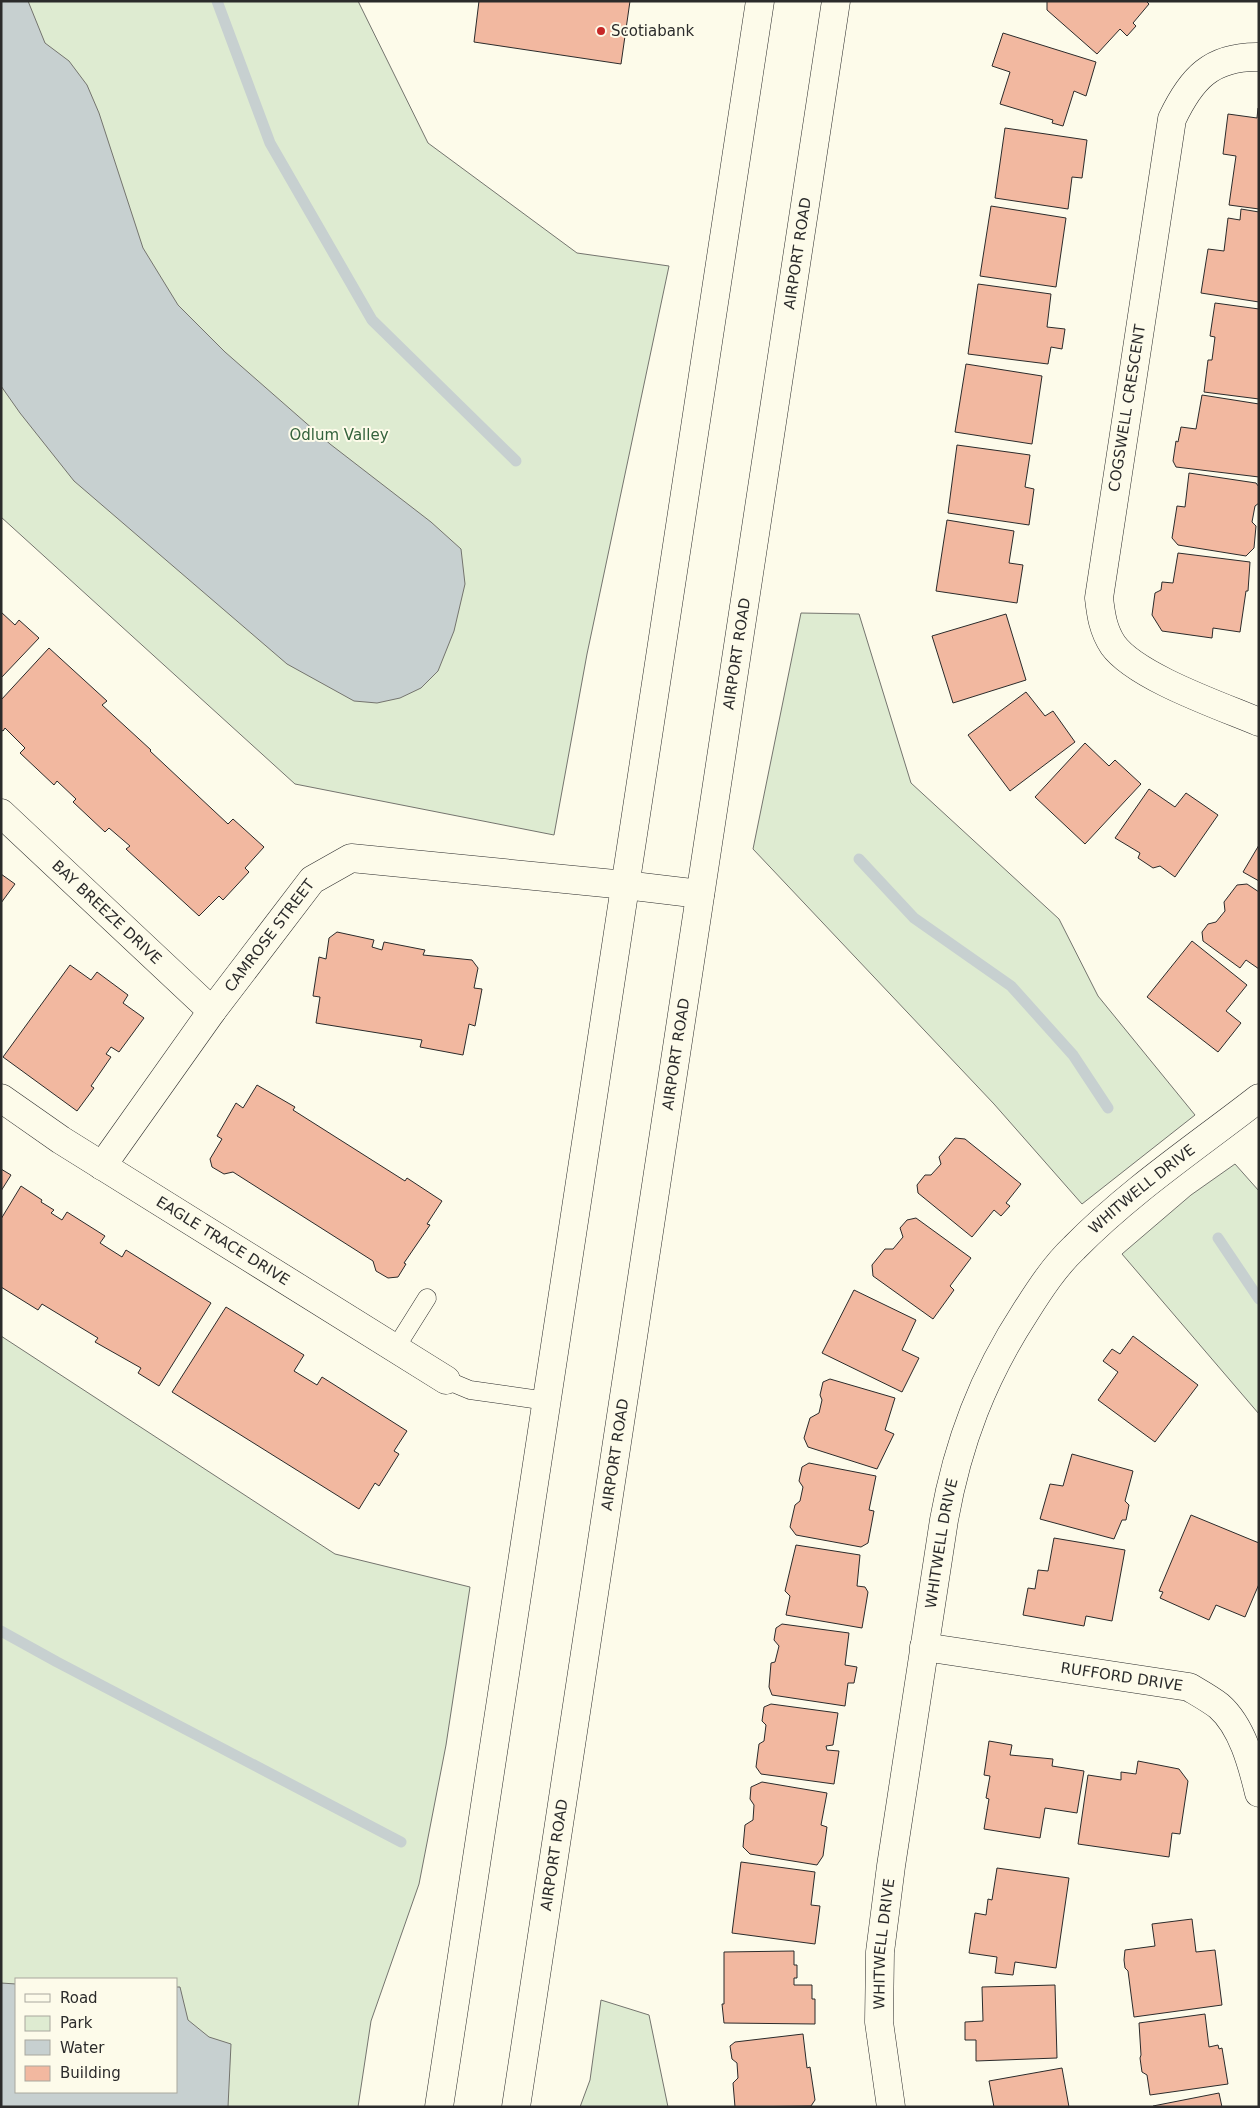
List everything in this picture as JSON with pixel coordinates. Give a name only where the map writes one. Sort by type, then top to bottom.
[{"type":"main road","points":[[440,2107],[760,1]]},
{"type":"main road","name":"AIRPORT ROAD","points":[[516,2107],[836,1]]},
{"type":"main road","name":"COGSWELL CRESCENT","points":[[1259,57],[1242,56],[1216,64],[1193,82],[1182,98],[1172,119],[1099,598],[1102,623],[1113,645],[1130,663],[1164,681],[1259,722]]},
{"type":"main road","name":"BAY BREEZE DRIVE","points":[[1,813],[212,1011]]},
{"type":"main road","name":"CAMROSE STREET","points":[[102,1166],[212,1011],[312,880],[351,858],[700,894]]},
{"type":"main road","name":"EAGLE TRACE DRIVE","points":[[1,1098],[102,1166],[446,1380]]},
{"type":"main road","name":"WHITWELL DRIVE","points":[[891,2107],[879,2022],[880,1952],[924,1647],[950,1489],[970,1417],[1011,1334],[1048,1278],[1072,1249],[1154,1176],[1259,1098]]},
{"type":"main road","name":"RUFFORD DRIVE","points":[[924,1647],[1189,1687],[1219,1706],[1238,1732],[1252,1763],[1259,1793]]},
{"type":"lane","points":[[395,1349],[426,1298]]},
{"type":"lane","points":[[446,1380],[470,1390],[547,1401]]},
{"type":"green space","name":"Odlum Valley","points":[[1,1],[358,1],[428,143],[577,253],[669,266],[587,654],[554,835],[295,784],[1,517]]},
{"type":"green space","points":[[801,613],[859,614],[911,783],[1059,919],[1098,996],[1195,1115],[1082,1204],[994,1104],[753,849]]},
{"type":"green space","points":[[1235,1164],[1259,1191],[1259,1414],[1122,1254],[1191,1195]]},
{"type":"green space","points":[[1,1336],[335,1554],[470,1587],[446,1745],[419,1884],[371,2021],[358,2107],[1,2107]]},
{"type":"green space","points":[[601,2000],[649,2015],[668,2107],[580,2107],[590,2080]]},
{"type":"water","points":[[1,1],[28,1],[45,43],[69,61],[87,85],[99,113],[143,248],[178,305],[225,352],[330,444],[431,522],[461,549],[465,584],[454,631],[438,671],[421,688],[400,698],[377,703],[354,701],[287,664],[74,481],[1,386]]},
{"type":"water","points":[[1,1983],[15,1984],[15,2093],[178,2093],[178,1987],[180,1987],[188,2020],[209,2037],[231,2044],[228,2107],[1,2107]]},
{"type":"building","points":[[479,1],[630,1],[621,64],[474,42]]},
{"type":"building","points":[[1047,1],[1146,1],[1149,4],[1133,23],[1136,26],[1127,36],[1120,29],[1097,54],[1047,10]]},
{"type":"building","points":[[1003,33],[1096,62],[1086,96],[1074,91],[1063,126],[1052,123],[1053,120],[1000,104],[1010,72],[992,66]]},
{"type":"building","points":[[1258,108],[1259,209],[1229,205],[1236,156],[1223,154],[1228,114],[1257,118]]},
{"type":"building","points":[[1005,128],[1087,140],[1082,178],[1072,177],[1068,209],[995,198]]},
{"type":"building","points":[[991,206],[1066,218],[1056,287],[980,276]]},
{"type":"building","points":[[1241,209],[1259,212],[1259,302],[1201,293],[1208,249],[1224,251],[1228,218],[1240,220]]},
{"type":"building","points":[[978,284],[1051,294],[1047,327],[1065,329],[1062,349],[1051,347],[1048,364],[968,354]]},
{"type":"building","points":[[1215,303],[1259,309],[1259,399],[1204,392],[1208,360],[1212,360],[1215,337],[1210,336]]},
{"type":"building","points":[[966,364],[1042,376],[1032,444],[955,432]]},
{"type":"building","points":[[1202,395],[1259,404],[1259,477],[1176,467],[1173,461],[1176,441],[1178,442],[1181,427],[1196,429]]},
{"type":"building","points":[[957,445],[1030,455],[1025,487],[1034,489],[1029,525],[948,513]]},
{"type":"building","points":[[1189,473],[1256,483],[1259,487],[1259,503],[1255,506],[1252,522],[1256,526],[1254,548],[1246,556],[1178,545],[1172,538],[1177,506],[1185,507]]},
{"type":"building","points":[[947,520],[1014,531],[1009,563],[1023,565],[1017,603],[936,591]]},
{"type":"building","points":[[1178,553],[1250,562],[1248,591],[1246,591],[1240,632],[1213,628],[1212,638],[1162,631],[1152,615],[1155,593],[1161,590],[1162,582],[1173,583]]},
{"type":"building","points":[[1,612],[15,625],[19,620],[39,638],[1,678]]},
{"type":"building","points":[[1006,614],[1026,680],[953,703],[932,636]]},
{"type":"building","points":[[49,648],[107,701],[102,705],[228,824],[233,819],[264,847],[245,868],[249,872],[223,900],[219,896],[199,916],[126,849],[130,846],[109,828],[105,832],[73,802],[76,799],[57,781],[54,785],[20,753],[25,748],[5,728],[3,731],[1,730],[1,700]]},
{"type":"building","points":[[1026,692],[1045,716],[1053,711],[1075,742],[1010,791],[968,735]]},
{"type":"building","points":[[1085,743],[1109,766],[1115,760],[1141,784],[1085,844],[1035,797]]},
{"type":"building","points":[[1149,789],[1175,807],[1186,793],[1218,815],[1175,877],[1160,866],[1153,868],[1138,858],[1140,853],[1115,838]]},
{"type":"building","points":[[1259,845],[1259,881],[1243,872]]},
{"type":"building","points":[[1,874],[15,884],[1,903]]},
{"type":"building","points":[[1247,884],[1259,892],[1259,969],[1246,960],[1240,968],[1203,941],[1202,932],[1208,924],[1216,922],[1225,911],[1224,902],[1237,885]]},
{"type":"building","points":[[337,932],[374,940],[372,947],[382,950],[384,942],[425,950],[423,955],[472,960],[478,968],[474,988],[482,989],[475,1026],[469,1024],[463,1055],[420,1047],[422,1040],[316,1023],[320,997],[313,996],[319,957],[326,959],[329,938]]},
{"type":"building","points":[[1192,941],[1247,985],[1226,1011],[1241,1023],[1218,1052],[1147,997]]},
{"type":"building","points":[[70,965],[91,980],[97,972],[128,995],[123,1003],[144,1018],[119,1052],[111,1047],[106,1054],[111,1057],[91,1086],[94,1088],[77,1111],[3,1057]]},
{"type":"building","points":[[257,1085],[295,1107],[293,1110],[405,1181],[407,1178],[442,1201],[427,1224],[430,1225],[404,1263],[406,1264],[398,1277],[388,1278],[376,1271],[373,1261],[233,1172],[224,1174],[212,1167],[210,1159],[222,1139],[217,1136],[236,1103],[243,1108]]},
{"type":"building","points":[[955,1138],[965,1139],[1021,1184],[1006,1203],[1010,1206],[1001,1216],[994,1210],[972,1237],[918,1193],[917,1185],[925,1175],[931,1175],[941,1164],[939,1157]]},
{"type":"building","points":[[1,1169],[11,1175],[1,1191]]},
{"type":"building","points":[[21,1186],[42,1200],[41,1202],[54,1210],[51,1213],[62,1220],[67,1212],[105,1236],[100,1243],[122,1257],[126,1250],[211,1303],[159,1386],[138,1373],[141,1368],[95,1342],[98,1338],[42,1304],[38,1310],[1,1287],[1,1219]]},
{"type":"building","points":[[916,1218],[971,1258],[950,1286],[954,1290],[933,1319],[873,1276],[872,1265],[885,1249],[893,1249],[903,1237],[900,1228],[907,1220]]},
{"type":"building","points":[[854,1290],[916,1320],[902,1350],[919,1358],[902,1392],[822,1353]]},
{"type":"building","points":[[226,1307],[304,1355],[294,1371],[317,1385],[322,1377],[407,1431],[394,1451],[399,1454],[379,1486],[375,1483],[359,1509],[172,1392]]},
{"type":"building","points":[[1133,1336],[1198,1385],[1155,1442],[1098,1400],[1118,1372],[1103,1361],[1112,1349],[1120,1354]]},
{"type":"building","points":[[830,1379],[895,1398],[885,1430],[894,1434],[877,1469],[808,1447],[804,1438],[810,1418],[819,1413],[823,1382]]},
{"type":"building","points":[[1072,1454],[1133,1471],[1125,1501],[1129,1505],[1126,1520],[1122,1520],[1114,1539],[1040,1519],[1050,1484],[1063,1486]]},
{"type":"building","points":[[809,1463],[876,1476],[869,1510],[874,1511],[868,1543],[861,1547],[796,1535],[790,1527],[795,1505],[800,1501],[803,1487],[799,1481],[802,1467]]},
{"type":"building","points":[[1191,1515],[1259,1543],[1259,1584],[1245,1617],[1216,1605],[1209,1620],[1160,1598],[1163,1592],[1159,1591]]},
{"type":"building","points":[[1054,1538],[1125,1550],[1112,1621],[1086,1616],[1084,1626],[1023,1615],[1028,1588],[1035,1589],[1038,1570],[1048,1571]]},
{"type":"building","points":[[796,1545],[860,1555],[857,1586],[865,1587],[868,1592],[862,1628],[786,1615],[790,1596],[785,1591]]},
{"type":"building","points":[[782,1624],[849,1633],[845,1665],[857,1667],[854,1683],[848,1683],[845,1706],[772,1695],[769,1687],[771,1663],[775,1662],[779,1646],[774,1640],[776,1628]]},
{"type":"building","points":[[771,1704],[838,1713],[833,1745],[826,1746],[827,1750],[839,1751],[834,1784],[761,1774],[756,1767],[759,1744],[764,1741],[766,1725],[762,1721],[764,1707]]},
{"type":"building","points":[[989,1741],[1012,1745],[1010,1755],[1053,1759],[1052,1766],[1084,1771],[1077,1813],[1045,1808],[1040,1838],[984,1829],[989,1799],[986,1798],[990,1776],[984,1775]]},
{"type":"building","points":[[1138,1761],[1179,1769],[1188,1781],[1180,1834],[1172,1833],[1169,1857],[1078,1844],[1088,1775],[1121,1780],[1121,1772],[1136,1774]]},
{"type":"building","points":[[762,1782],[827,1793],[821,1825],[827,1827],[823,1856],[817,1865],[750,1854],[743,1847],[745,1825],[753,1820],[754,1805],[750,1799],[751,1787]]},
{"type":"building","points":[[741,1862],[815,1872],[811,1905],[820,1906],[815,1944],[732,1933]]},
{"type":"building","points":[[997,1868],[1069,1878],[1056,1968],[1015,1962],[1013,1975],[995,1973],[997,1957],[969,1953],[975,1913],[986,1915],[988,1899],[992,1900]]},
{"type":"building","points":[[1192,1919],[1196,1952],[1215,1950],[1222,2005],[1134,2017],[1128,1971],[1125,1968],[1125,1950],[1155,1946],[1152,1924]]},
{"type":"building","points":[[794,1951],[794,1965],[797,1965],[797,1978],[794,1978],[794,1985],[812,1985],[812,1999],[815,1999],[815,2024],[724,2023],[722,2004],[724,2004],[724,1952]]},
{"type":"building","points":[[1055,1985],[1057,2058],[976,2061],[976,2040],[965,2040],[965,2022],[983,2021],[982,1987]]},
{"type":"building","points":[[1205,2014],[1209,2047],[1218,2045],[1219,2049],[1222,2048],[1228,2084],[1150,2095],[1147,2075],[1142,2072],[1139,2023]]},
{"type":"building","points":[[803,2034],[807,2068],[810,2067],[815,2100],[811,2106],[735,2107],[733,2083],[738,2078],[737,2063],[732,2059],[730,2046],[735,2042]]},
{"type":"building","points":[[1062,2068],[1069,2107],[994,2107],[989,2081]]},
{"type":"building","points":[[1219,2093],[1222,2107],[1153,2107],[1153,2106]]},
{"type":"waterway","points":[[217,1],[270,143],[372,320],[516,461]]},
{"type":"waterway","points":[[859,859],[914,918],[1011,986],[1073,1055],[1108,1108]]},
{"type":"waterway","points":[[1218,1238],[1259,1299]]},
{"type":"waterway","points":[[1,1631],[401,1842]]},
{"type":"place","name":"Scotiabank","points":[[601,31]]}]
